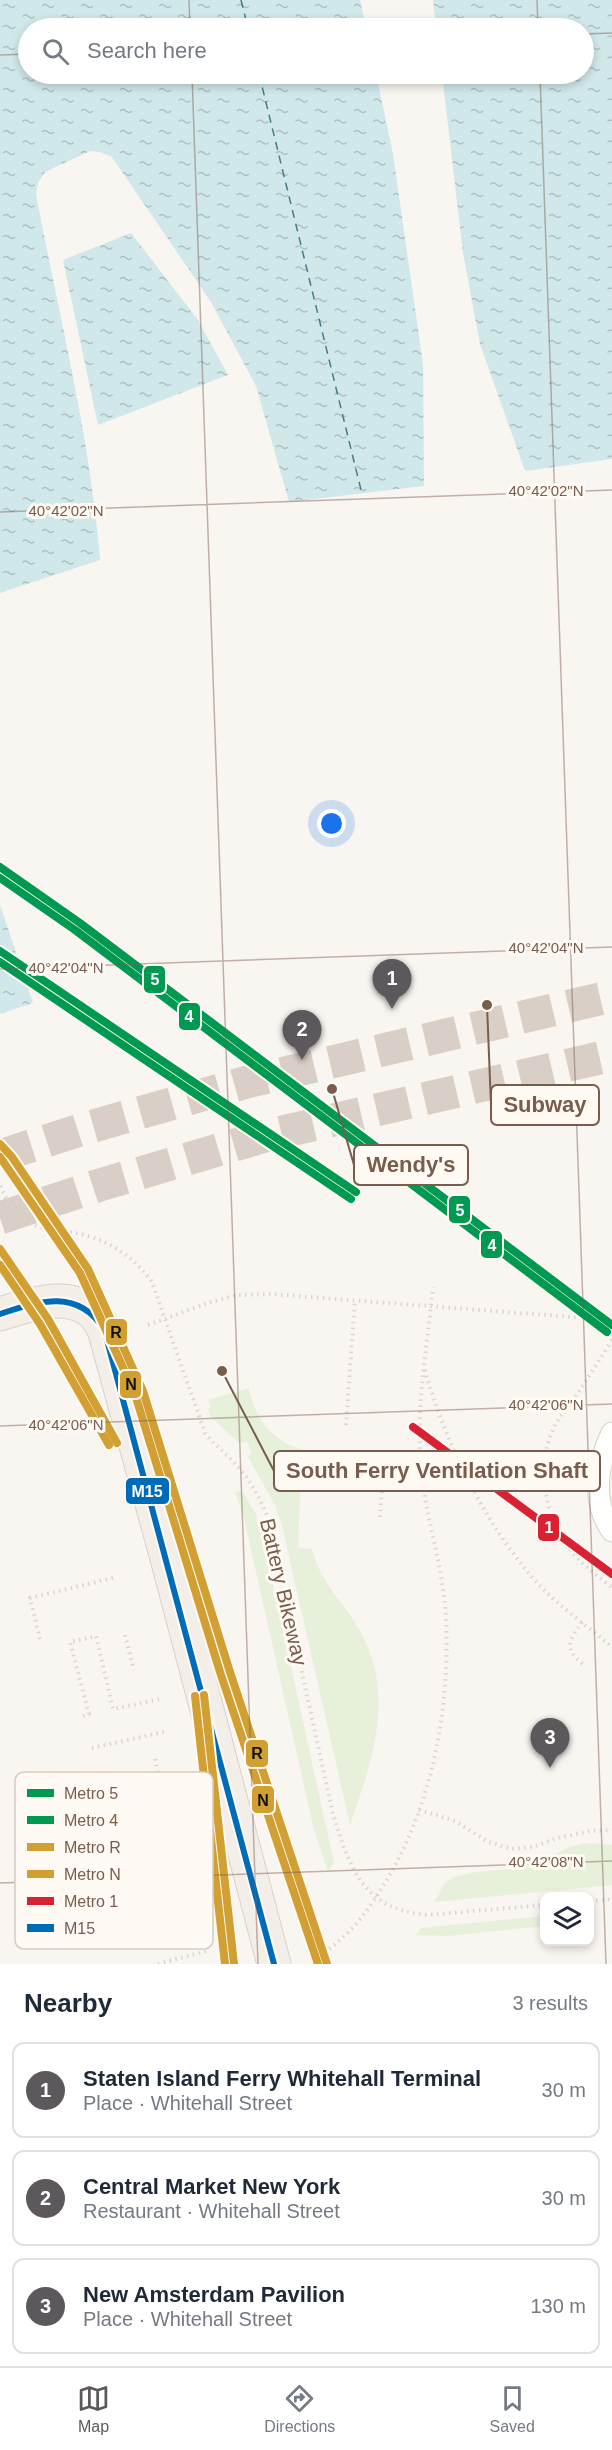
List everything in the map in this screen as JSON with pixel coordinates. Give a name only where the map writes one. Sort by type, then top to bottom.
[{"type":"main road","points":[[8,1311],[58,1300],[77,1303],[94,1314],[104,1329],[274,1964]]},
{"type":"lane","points":[[612,1433],[602,1454],[598,1474],[599,1500],[612,1531]]},
{"type":"path","name":"Battery Bikeway","points":[[0,1186],[13,1208],[31,1223],[46,1229],[98,1239],[118,1249],[136,1262],[152,1282],[167,1318],[205,1433],[216,1447],[237,1465],[255,1490],[268,1518],[333,1814],[347,1858],[364,1886],[388,1906],[409,1913],[427,1915],[540,1905]]},
{"type":"path","points":[[315,1963],[350,1931],[375,1897],[407,1840],[419,1810],[436,1753],[441,1722],[446,1617],[437,1551],[422,1478],[421,1456],[424,1366],[433,1287]]},
{"type":"path","points":[[148,1325],[237,1295],[270,1294],[612,1320]]},
{"type":"path","points":[[346,1425],[355,1300]]},
{"type":"path","points":[[424,1366],[444,1429],[499,1533],[527,1571],[552,1598],[612,1647]]},
{"type":"path","points":[[380,1517],[383,1472],[388,1462],[398,1457],[421,1456]]},
{"type":"path","points":[[40,1639],[30,1598],[117,1577]]},
{"type":"path","points":[[582,1622],[571,1637],[569,1648],[572,1655],[583,1664]]},
{"type":"path","points":[[125,1635],[134,1670]]},
{"type":"path","points":[[83,1716],[89,1714],[70,1642],[96,1636],[114,1709],[161,1698]]},
{"type":"path","points":[[92,1749],[168,1731]]},
{"type":"path","points":[[155,1759],[158,1772]]},
{"type":"path","points":[[419,1810],[455,1821],[487,1841],[511,1849],[533,1847],[557,1838],[590,1831],[612,1830]]},
{"type":"path","points":[[594,1901],[612,1899]]},
{"type":"path","points":[[158,1964],[206,1951]]},
{"type":"green space","points":[[249,1388],[255,1409],[266,1427],[282,1441],[302,1449],[298,1548],[312,1549],[321,1573],[360,1631],[371,1655],[377,1679],[377,1728],[366,1777],[350,1825],[282,1526],[275,1505],[247,1455],[251,1455],[248,1442],[239,1443],[210,1416],[208,1409],[211,1408],[208,1400]]},
{"type":"green space","points":[[242,1491],[256,1514],[266,1552],[334,1863],[328,1871],[314,1830],[243,1514],[235,1492]]},
{"type":"green space","points":[[588,1843],[612,1845],[612,1885],[434,1902],[446,1882],[463,1874],[532,1865],[566,1849]]},
{"type":"green space","points":[[540,1916],[540,1926],[448,1936],[416,1935],[421,1928]]},
{"type":"water","points":[[0,0],[360,0],[364,18],[18,18],[18,84],[378,84],[393,154],[423,364],[424,486],[289,502],[256,386],[211,302],[112,157],[90,151],[45,172],[38,183],[36,194],[89,467],[100,560],[0,593]]},
{"type":"water","points":[[433,0],[612,0],[612,459],[525,471],[480,344],[463,253],[443,84],[594,84],[594,18],[435,18]]},
{"type":"water","points":[[131,233],[198,320],[228,375],[98,425],[63,260]]},
{"type":"water","points":[[0,905],[33,1003],[0,1014]]},
{"type":"ferry route","points":[[241,0],[246,18]]},
{"type":"ferry route","points":[[261,84],[362,494]]},
{"type":"tunnel","points":[[0,1156],[83,1129],[251,1081],[612,996]]},
{"type":"tunnel","points":[[0,1218],[100,1185],[265,1136],[612,1055]]},
{"type":"metro line","name":"5","points":[[0,867],[80,923],[612,1325]]},
{"type":"metro line","name":"4","points":[[0,878],[75,930],[607,1332]]},
{"type":"metro line","name":"5","points":[[0,951],[356,1192]]},
{"type":"metro line","name":"4","points":[[0,962],[351,1199]]},
{"type":"metro line","name":"R","points":[[0,1144],[12,1157],[88,1269],[143,1391],[229,1669],[327,1964]]},
{"type":"metro line","name":"N","points":[[0,1157],[80,1273],[135,1394],[220,1672],[318,1964]]},
{"type":"metro line","name":"R","points":[[0,1249],[48,1319],[117,1443]]},
{"type":"metro line","name":"N","points":[[0,1265],[40,1324],[109,1445]]},
{"type":"metro line","name":"1","points":[[413,1427],[612,1574]]},
{"type":"metro line","name":"R","points":[[204,1695],[213,1772]]},
{"type":"metro line","name":"N","points":[[195,1696],[204,1772]]},
{"type":"metro line","name":"R","points":[[213,1776],[234,1964]]},
{"type":"metro line","name":"N","points":[[213,1857],[225,1964]]},
{"type":"transit line","name":"M15","points":[[0,1314],[29,1305],[57,1301],[82,1308],[93,1316],[104,1329],[274,1964]]},
{"type":"place","name":"Subway","points":[[487,1005]]},
{"type":"place","name":"Staten Island Ferry Whitehall Terminal","points":[[392,1009]]},
{"type":"place","name":"Central Market New York","points":[[302,1060]]},
{"type":"place","name":"Wendy's","points":[[332,1089]]},
{"type":"place","name":"South Ferry Ventilation Shaft","points":[[222,1371]]},
{"type":"place","name":"New Amsterdam Pavilion","points":[[550,1768]]}]
